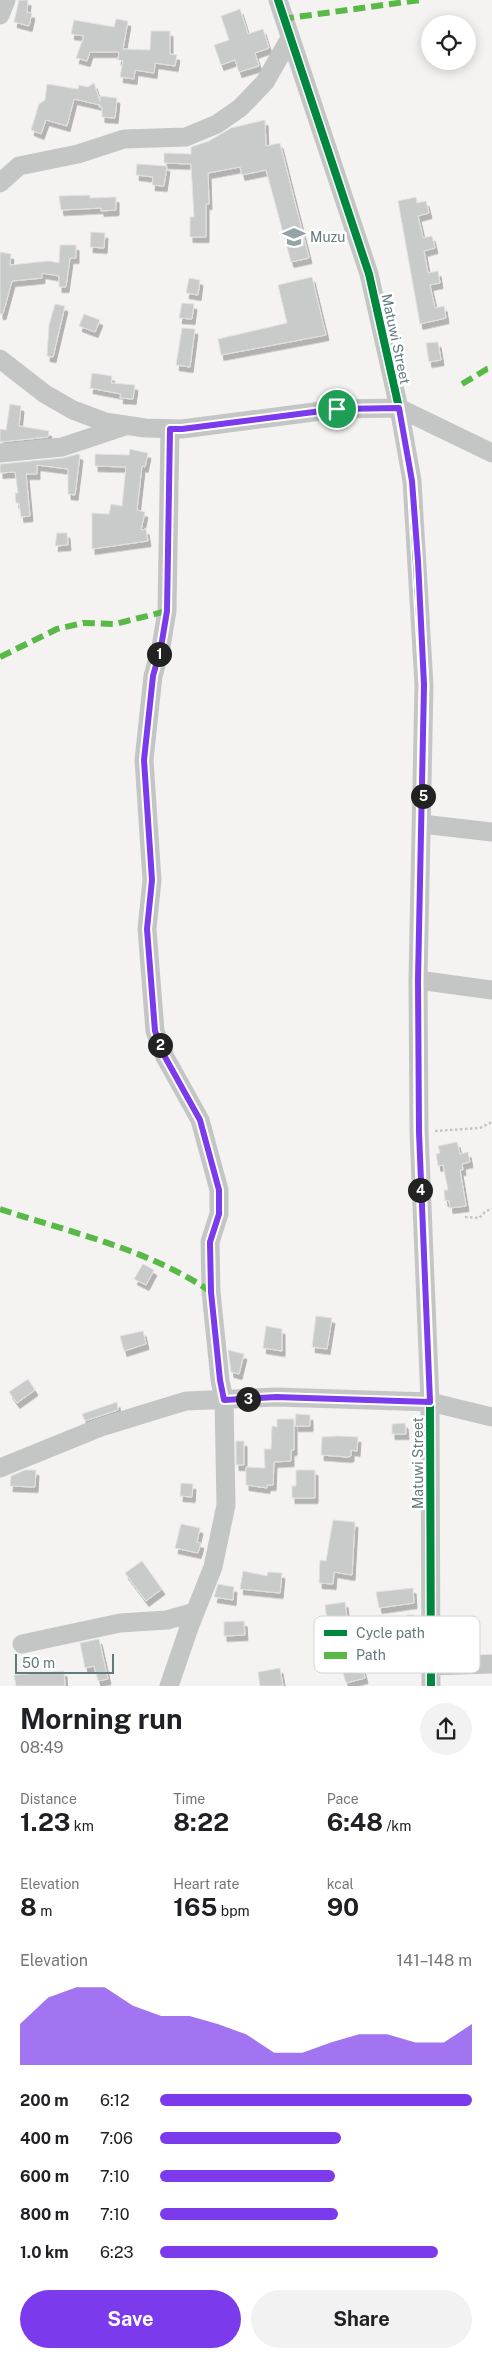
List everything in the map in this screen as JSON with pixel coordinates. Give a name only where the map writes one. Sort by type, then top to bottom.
[{"type":"street","points":[[0,15],[6,0]]},
{"type":"street","name":"Matuwi Street","points":[[278,0],[289,40],[369,274],[399,408],[412,481],[424,685],[418,980],[419,1132],[430,1402],[431,1616]]},
{"type":"street","points":[[0,183],[19,166],[78,154],[124,138],[186,136],[200,133],[218,124],[240,108],[265,82],[289,40]]},
{"type":"street","points":[[0,359],[45,394],[73,410],[105,422],[182,429],[337,409],[399,408],[492,453]]},
{"type":"street","points":[[0,452],[62,447],[128,425]]},
{"type":"street","points":[[169,1686],[195,1612],[214,1567],[226,1506],[224,1400],[220,1380],[211,1292],[210,1242],[219,1214],[219,1190],[200,1120],[165,1057],[155,1031],[147,929],[152,880],[144,760],[153,676],[161,647],[167,611],[170,429]]},
{"type":"street","points":[[422,824],[492,832]]},
{"type":"street","points":[[418,980],[492,990]]},
{"type":"street","points":[[0,1468],[101,1427],[186,1401],[276,1397],[430,1402],[492,1417]]},
{"type":"street","points":[[22,1644],[120,1623],[167,1620],[195,1612]]},
{"type":"street","name":"Matuwi Street","points":[[431,1673],[432,1686]]},
{"type":"path","points":[[419,1132],[480,1128],[492,1122]]},
{"type":"path","points":[[465,1217],[479,1218],[486,1211],[492,1209]]},
{"type":"building","points":[[19,0],[28,0],[27,12],[32,13],[29,26],[14,22]]},
{"type":"building","points":[[240,9],[248,34],[263,29],[269,48],[255,53],[259,66],[239,72],[235,60],[221,65],[214,45],[229,40],[221,16]]},
{"type":"building","points":[[116,19],[128,21],[123,49],[150,50],[151,31],[170,31],[170,54],[177,55],[175,66],[155,63],[154,73],[135,70],[134,79],[120,77],[123,61],[118,60],[119,52],[90,52],[87,61],[76,58],[84,36],[71,34],[74,20],[114,27]]},
{"type":"building","points":[[94,83],[100,101],[100,96],[117,98],[115,118],[102,117],[102,107],[99,107],[100,105],[74,99],[67,126],[46,120],[41,134],[31,130],[39,104],[45,100],[47,84],[78,89],[79,85],[88,87]]},
{"type":"building","points":[[265,120],[266,146],[280,143],[309,258],[291,262],[266,170],[242,175],[240,167],[208,173],[209,204],[206,204],[206,237],[190,237],[190,217],[194,217],[191,164],[164,163],[164,153],[191,154],[191,147],[209,141],[231,128]]},
{"type":"building","points":[[137,164],[167,166],[164,186],[152,185],[153,177],[136,175]]},
{"type":"building","points":[[90,195],[90,198],[116,197],[116,210],[101,211],[101,208],[61,210],[59,196]]},
{"type":"building","points":[[416,197],[417,203],[426,201],[429,213],[418,216],[423,238],[432,236],[435,248],[424,251],[428,273],[438,271],[440,283],[430,285],[435,308],[444,306],[446,318],[420,324],[398,201]]},
{"type":"building","points":[[91,232],[105,233],[104,248],[90,247]]},
{"type":"building","points":[[60,245],[76,245],[76,258],[70,258],[66,287],[59,287],[59,276],[42,273],[42,278],[12,281],[3,314],[0,314],[0,252],[11,254],[10,265],[49,261],[59,263]]},
{"type":"building","points":[[312,277],[326,335],[221,355],[218,339],[287,323],[278,285]]},
{"type":"building","points":[[189,278],[200,280],[198,295],[186,293]]},
{"type":"building","points":[[182,303],[194,304],[192,319],[179,318]]},
{"type":"building","points":[[55,304],[65,306],[53,357],[47,356],[49,325]]},
{"type":"building","points":[[84,314],[100,320],[95,332],[79,326]]},
{"type":"building","points":[[182,328],[195,329],[190,367],[176,365]]},
{"type":"building","points":[[438,342],[441,360],[429,362],[426,343]]},
{"type":"building","points":[[92,373],[112,376],[111,383],[135,385],[133,399],[120,398],[121,394],[90,388]]},
{"type":"building","points":[[10,404],[21,406],[19,426],[49,431],[48,437],[0,442],[0,429],[6,430]]},
{"type":"building","points":[[130,449],[148,453],[145,467],[142,466],[137,510],[145,512],[141,530],[146,529],[148,541],[92,549],[92,513],[109,514],[111,504],[122,506],[126,467],[95,466],[95,454],[129,455]]},
{"type":"building","points":[[80,455],[75,495],[68,494],[68,469],[37,465],[37,474],[26,474],[30,516],[21,517],[19,503],[16,503],[15,493],[18,493],[15,472],[0,473],[0,464],[63,458]]},
{"type":"building","points":[[57,533],[67,533],[68,545],[55,546]]},
{"type":"building","points":[[457,1142],[460,1154],[468,1152],[470,1162],[462,1164],[463,1170],[460,1170],[466,1206],[450,1208],[449,1200],[445,1201],[444,1190],[448,1190],[443,1165],[438,1166],[436,1154],[440,1153],[438,1146]]},
{"type":"building","points":[[143,1264],[154,1270],[146,1285],[134,1279]]},
{"type":"building","points":[[316,1316],[332,1318],[327,1349],[312,1347]]},
{"type":"building","points":[[266,1326],[282,1329],[282,1351],[263,1348]]},
{"type":"building","points":[[143,1331],[146,1344],[124,1351],[120,1336]]},
{"type":"building","points":[[228,1350],[244,1354],[239,1374],[231,1372]]},
{"type":"building","points":[[28,1379],[35,1390],[17,1403],[9,1392]]},
{"type":"building","points":[[117,1402],[118,1410],[85,1421],[82,1414]]},
{"type":"building","points":[[296,1414],[310,1415],[310,1426],[295,1426]]},
{"type":"building","points":[[277,1419],[294,1419],[294,1450],[291,1450],[291,1461],[274,1462],[273,1485],[267,1485],[267,1488],[246,1485],[246,1467],[265,1468],[264,1449],[271,1449],[272,1426],[277,1427]]},
{"type":"building","points":[[405,1423],[406,1434],[392,1434],[392,1424]]},
{"type":"building","points":[[322,1437],[358,1437],[357,1451],[351,1450],[351,1456],[348,1457],[321,1455]]},
{"type":"building","points":[[236,1441],[244,1441],[244,1465],[236,1465]]},
{"type":"building","points":[[25,1470],[36,1470],[35,1487],[10,1486],[11,1476]]},
{"type":"building","points":[[296,1470],[315,1470],[315,1498],[292,1498],[292,1486],[296,1486]]},
{"type":"building","points":[[181,1483],[193,1484],[192,1497],[180,1496]]},
{"type":"building","points":[[333,1520],[355,1522],[352,1575],[334,1572],[333,1584],[319,1583],[320,1560],[326,1561]]},
{"type":"building","points":[[181,1524],[200,1528],[197,1542],[201,1543],[198,1553],[175,1548]]},
{"type":"building","points":[[142,1561],[162,1589],[146,1601],[125,1573]]},
{"type":"building","points":[[243,1571],[267,1576],[268,1572],[282,1573],[280,1593],[240,1589]]},
{"type":"building","points":[[218,1584],[234,1587],[233,1600],[214,1597]]},
{"type":"building","points":[[413,1588],[414,1603],[379,1608],[376,1592]]},
{"type":"building","points":[[345,1602],[347,1616],[326,1616],[325,1605]]},
{"type":"building","points":[[244,1621],[245,1635],[224,1636],[224,1622]]},
{"type":"building","points":[[99,1639],[108,1679],[98,1681],[94,1666],[85,1668],[80,1643]]},
{"type":"building","points":[[280,1668],[283,1686],[260,1686],[258,1672]]},
{"type":"building","points":[[64,1671],[65,1686],[16,1686],[14,1675]]},
{"type":"building","points":[[343,1673],[364,1673],[365,1678],[346,1683]]},
{"type":"marked path","points":[[282,19],[420,0]]},
{"type":"marked path","points":[[462,384],[492,368]]},
{"type":"marked path","points":[[0,657],[57,629],[83,623],[115,624],[167,611]]},
{"type":"marked path","points":[[0,1209],[136,1253],[162,1264],[211,1292]]},
{"type":"cycle path","points":[[278,0],[369,274],[399,408],[412,481],[424,685],[418,980],[419,1132],[430,1402],[431,1616]]},
{"type":"cycle path","points":[[431,1673],[431,1686]]},
{"type":"place","name":"Muzu","points":[[294,237]]},
{"type":"route","points":[[399,408],[412,481],[424,685],[418,980],[419,1132],[422,1262],[430,1402],[318,1397],[224,1400],[220,1380],[211,1292],[210,1242],[219,1214],[219,1190],[200,1120],[165,1057],[155,1031],[147,929],[152,880],[144,760],[152,700],[153,676],[161,647],[167,611],[170,429],[337,409],[399,408]]}]
